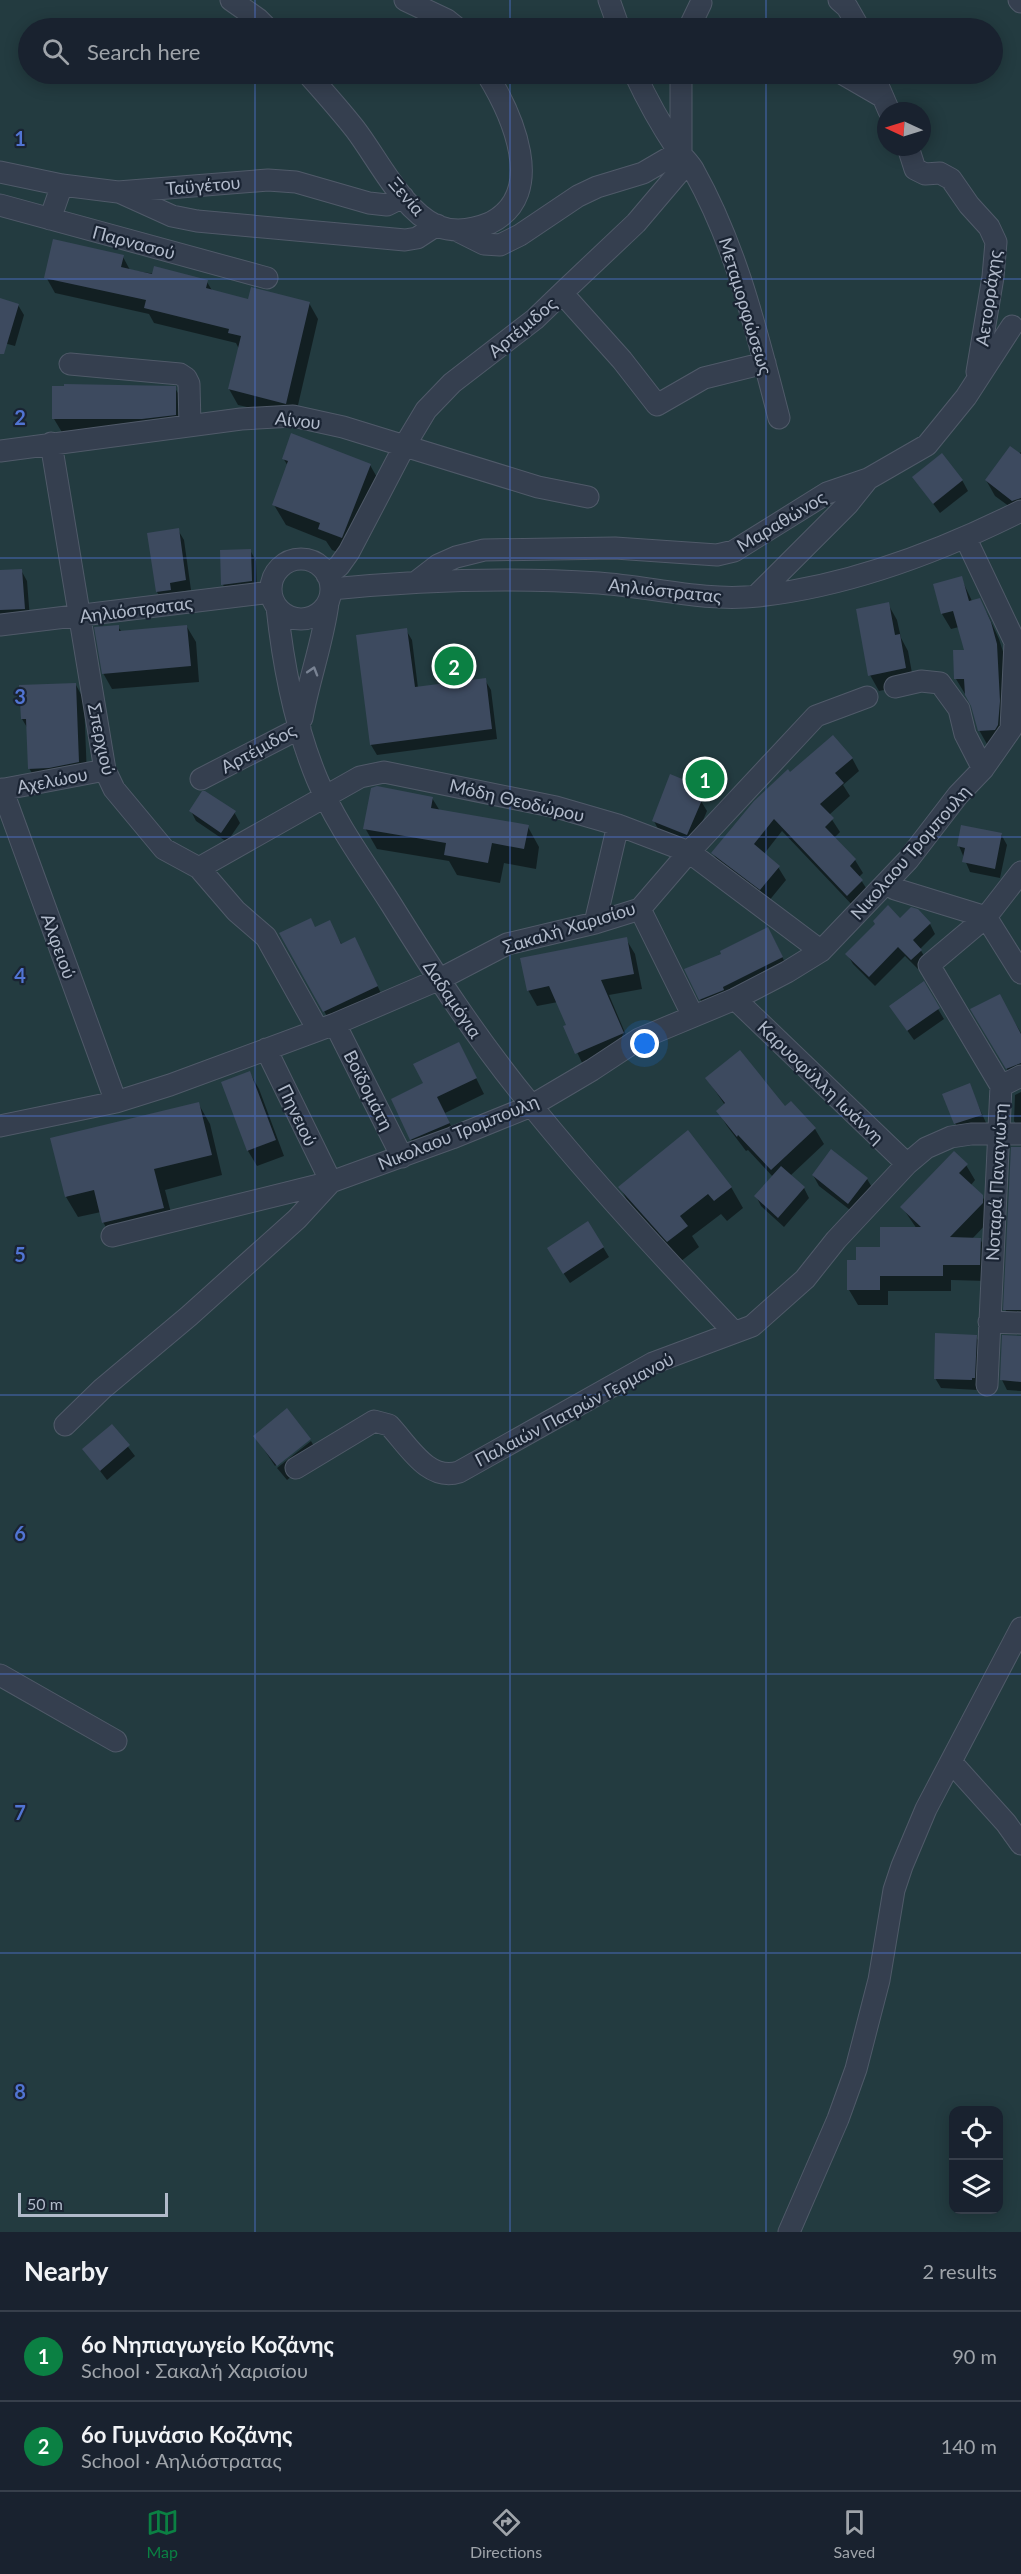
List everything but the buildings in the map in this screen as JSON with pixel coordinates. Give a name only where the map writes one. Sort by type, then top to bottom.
[{"type":"street","points":[[231,0],[257,18]]},
{"type":"street","points":[[405,0],[443,18]]},
{"type":"street","points":[[609,0],[615,18]]},
{"type":"street","points":[[839,0],[847,7],[853,18]]},
{"type":"street","points":[[694,18],[701,3]]},
{"type":"street","name":"Ξενία","points":[[317,84],[356,130],[403,197],[421,215],[484,244],[500,245],[529,230],[578,196],[597,187],[643,173],[679,152]]},
{"type":"street","points":[[118,192],[172,216],[197,221],[405,240],[447,228],[474,229],[498,219],[512,203],[520,184],[522,160],[519,143],[492,84]]},
{"type":"street","name":"Μεταμορφώσεως","points":[[639,84],[679,152],[693,168],[720,222],[741,276],[778,418]]},
{"type":"street","name":"Αρτέμιδος","points":[[201,779],[300,728],[307,690],[324,630],[329,589],[339,566],[349,552],[426,410],[452,383],[506,342],[562,293],[636,223],[681,170],[679,152],[681,84]]},
{"type":"street","points":[[857,84],[884,102]]},
{"type":"street","points":[[877,84],[885,102]]},
{"type":"street","name":"Αετορράχης","points":[[911,156],[915,169],[925,174],[940,173],[951,179],[969,205],[989,226],[996,242],[984,339],[974,385]]},
{"type":"street","name":"Ταϋγέτου","points":[[0,172],[62,185],[118,192],[268,180],[296,182],[387,205],[403,197]]},
{"type":"street","points":[[50,219],[62,185]]},
{"type":"street","name":"Παρνασού","points":[[0,205],[267,278]]},
{"type":"street","points":[[562,293],[622,360],[657,405],[704,378],[765,363]]},
{"type":"street","name":"Μαραθώνος","points":[[416,582],[438,565],[456,556],[484,550],[615,548],[717,555],[734,551],[827,493],[868,479],[927,446],[974,385],[1012,326]]},
{"type":"street","points":[[70,364],[180,374],[189,384],[190,425]]},
{"type":"street","name":"Αίνου","points":[[0,450],[190,425],[293,416],[344,427],[538,487],[588,497]]},
{"type":"street","name":"Σπερχιού","points":[[51,443],[105,770],[114,789],[164,849],[199,868],[236,910],[266,937],[327,1027]]},
{"type":"street","points":[[756,596],[848,504],[868,479]]},
{"type":"street","name":"Αηλιόστρατας","points":[[329,589],[416,582],[553,581],[645,587],[716,598],[756,596],[825,585],[899,563],[966,538],[1021,511]]},
{"type":"street","name":"Νικολαου Τρομπουλη","points":[[112,1236],[331,1182],[402,1157],[531,1106],[639,1039],[735,999],[788,972],[821,951],[908,860],[958,795],[983,769],[1011,729],[1016,642],[966,538]]},
{"type":"street","points":[[303,559],[321,567],[329,589],[313,617],[303,620],[293,618],[274,600],[272,582],[276,573],[283,566],[303,559]]},
{"type":"street","name":"Αηλιόστρατας","points":[[0,625],[274,600]]},
{"type":"street","name":"Δαδαμόγια","points":[[274,600],[300,728],[325,797],[353,845],[477,1034],[531,1106],[617,1207],[734,1332]]},
{"type":"street","points":[[895,687],[921,681],[940,683],[959,710],[965,734],[983,769]]},
{"type":"street","name":"Σακαλή Χαρισίου","points":[[0,1126],[116,1102],[327,1027],[440,979],[507,944],[595,923],[640,909],[816,716],[867,697]]},
{"type":"street","name":"Αχελώου","points":[[1,789],[105,770]]},
{"type":"street","name":"Μόδη Θεοδώρου","points":[[199,868],[360,777],[384,771],[545,805],[618,825],[690,852],[821,951]]},
{"type":"street","name":"Αλφειού","points":[[1,789],[116,1102]]},
{"type":"street","points":[[595,923],[618,825]]},
{"type":"street","points":[[986,917],[1021,872]]},
{"type":"street","points":[[895,889],[986,917],[1021,973]]},
{"type":"street","points":[[640,909],[693,1016]]},
{"type":"street","name":"Νοταρά Παναγιώτη","points":[[986,917],[929,965],[1001,1086],[987,1385]]},
{"type":"street","name":"Καρυοφύλλη Ιωάννη","points":[[735,999],[907,1164]]},
{"type":"street","name":"Βοϊδομάτη","points":[[327,1027],[402,1157]]},
{"type":"street","name":"Πηνειού","points":[[266,1049],[331,1182]]},
{"type":"street","points":[[1001,1086],[1021,1076]]},
{"type":"street","name":"Παλαιών Πατρών Γερμανού","points":[[296,1468],[374,1421],[380,1421],[389,1425],[429,1468],[441,1475],[450,1475],[635,1372],[681,1351],[752,1326],[805,1279],[836,1240],[907,1164],[926,1148],[939,1141],[971,1134],[1021,1134]]},
{"type":"street","points":[[65,1425],[102,1389],[189,1316],[297,1219],[331,1182]]},
{"type":"street","points":[[989,1322],[1021,1323]]},
{"type":"street","points":[[789,2232],[835,2128],[856,2069],[879,1980],[892,1900],[902,1866],[926,1809],[1021,1629]]},
{"type":"street","points":[[0,1675],[117,1741]]},
{"type":"street","points":[[952,1763],[1006,1823],[1021,1844]]},
{"type":"green space","points":[[0,0],[1021,0],[1021,2232],[0,2232]]},
{"type":"place","name":"6ο Γυμνάσιο Κοζάνης","points":[[454,666]]},
{"type":"place","name":"6ο Νηπιαγωγείο Κοζάνης","points":[[705,779]]}]
